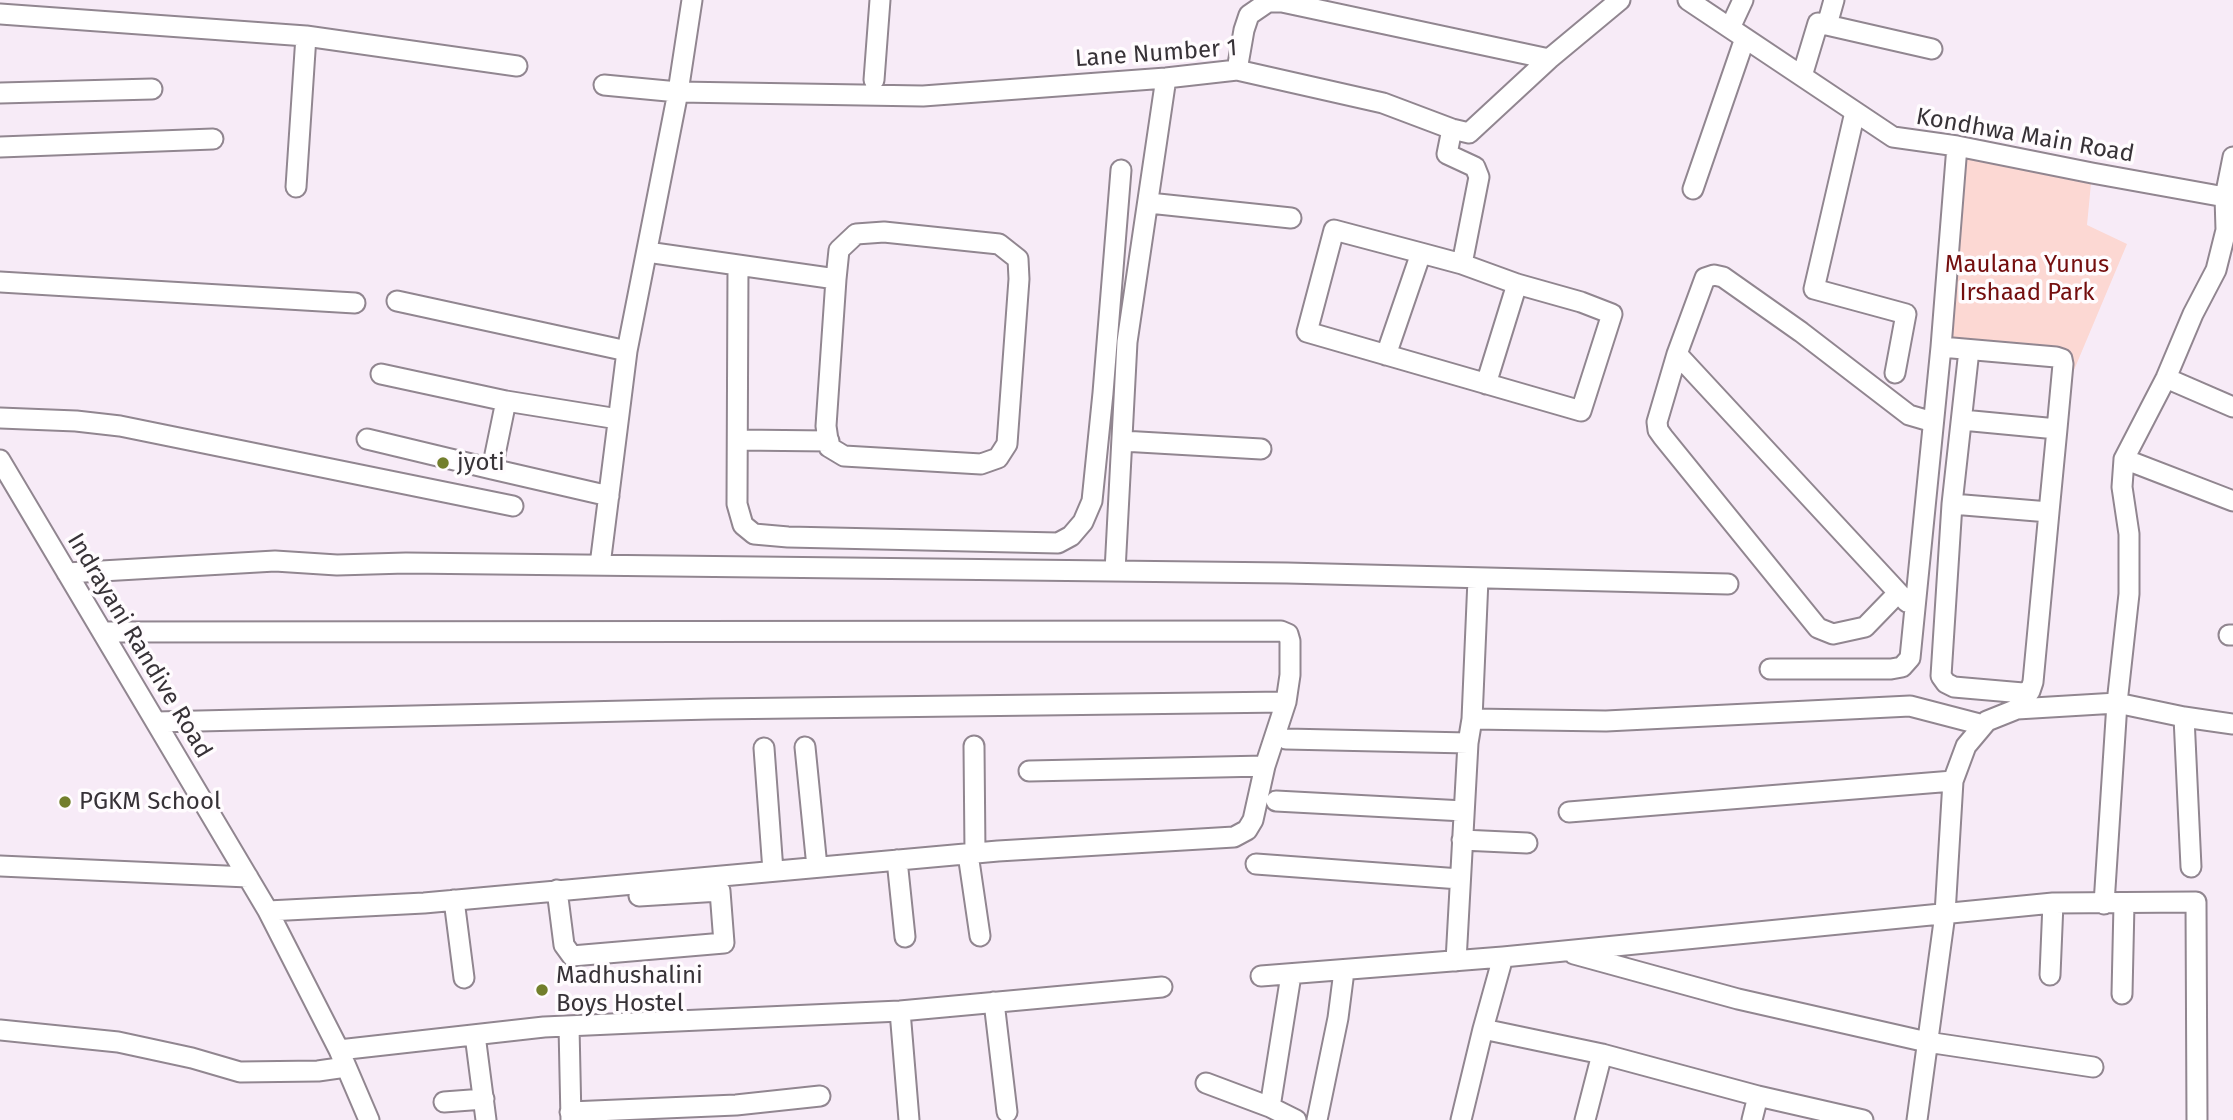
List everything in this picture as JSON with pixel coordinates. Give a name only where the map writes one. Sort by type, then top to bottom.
[{"type":"street","points":[[600,565],[626,351],[678,92],[691,0]]},
{"type":"street","points":[[874,80],[880,0]]},
{"type":"street","points":[[1462,264],[1479,177],[1475,167],[1447,154],[1452,129],[1469,133],[1549,59],[1620,0]]},
{"type":"street","name":"Kondhwa Main Road","points":[[1688,0],[1893,138],[1958,146],[2229,197]]},
{"type":"street","points":[[1693,190],[1737,33],[1743,0]]},
{"type":"street","points":[[1828,25],[1834,0]]},
{"type":"street","points":[[1237,70],[1249,15],[1268,2],[1282,2],[1549,59]]},
{"type":"street","points":[[0,14],[306,36],[517,66]]},
{"type":"street","points":[[1802,76],[1818,23],[1933,49]]},
{"type":"street","points":[[296,187],[306,36]]},
{"type":"street","name":"Lane Number 1","points":[[604,85],[678,92],[923,96],[1166,78],[1237,70],[1383,103],[1452,129]]},
{"type":"street","points":[[1115,571],[1127,342],[1166,78]]},
{"type":"street","points":[[0,93],[152,89]]},
{"type":"street","points":[[1855,112],[1814,289],[1906,314],[1895,373]]},
{"type":"street","points":[[0,147],[213,139]]},
{"type":"street","points":[[1770,669],[1891,669],[1902,667],[1910,658],[1958,146]]},
{"type":"street","points":[[2104,904],[2117,703],[2129,594],[2129,534],[2122,487],[2124,459],[2216,270],[2226,230],[2233,157]]},
{"type":"street","points":[[738,265],[737,504],[743,525],[754,534],[788,537],[1058,543],[1072,536],[1083,522],[1092,501],[1121,170]]},
{"type":"street","points":[[1149,203],[1291,218]]},
{"type":"street","points":[[1334,230],[1462,264],[1612,314],[1581,411],[1307,332],[1334,230]]},
{"type":"street","points":[[884,232],[999,244],[1018,259],[1019,279],[1007,444],[998,458],[981,464],[844,456],[830,447],[826,426],[836,279],[839,250],[856,234],[884,232]]},
{"type":"street","points":[[647,252],[836,279]]},
{"type":"street","points":[[1386,355],[1420,253]]},
{"type":"street","points":[[1898,594],[1865,627],[1833,634],[1818,628],[1658,430],[1657,422],[1677,354],[1705,278],[1714,275],[1723,277],[1801,332],[1909,415],[1933,422]]},
{"type":"street","points":[[0,282],[355,303]]},
{"type":"street","points":[[1486,384],[1517,284]]},
{"type":"street","points":[[397,301],[626,351]]},
{"type":"street","points":[[1941,348],[1969,350],[2056,357],[2062,359],[2033,682],[2030,691],[2022,693],[1954,687],[1946,683],[1941,676],[1952,504],[1969,350]]},
{"type":"street","points":[[1677,354],[1898,594],[1915,609]]},
{"type":"street","points":[[381,374],[506,401],[618,419]]},
{"type":"street","points":[[2165,378],[2233,407]]},
{"type":"street","points":[[492,469],[506,401]]},
{"type":"street","points":[[0,418],[65,420],[120,426],[513,506]]},
{"type":"street","points":[[1962,420],[2057,429]]},
{"type":"street","points":[[366,439],[609,496]]},
{"type":"street","points":[[738,440],[829,441]]},
{"type":"street","points":[[1122,442],[1261,449]]},
{"type":"street","points":[[2124,459],[2233,502]]},
{"type":"street","name":"Indrayani Randive Road","points":[[0,460],[268,911],[342,1059],[369,1120]]},
{"type":"street","points":[[1952,504],[2049,512]]},
{"type":"street","points":[[67,573],[275,561],[337,565],[406,563],[1287,573],[1728,584]]},
{"type":"street","points":[[1456,961],[1478,579]]},
{"type":"street","points":[[104,632],[1281,631],[1288,634],[1290,641],[1290,675],[1286,702],[1265,766],[1253,820],[1247,830],[1234,837],[972,853],[454,900],[268,911]]},
{"type":"street","points":[[156,722],[712,709],[1286,702]]},
{"type":"street","points":[[1917,1120],[1945,914],[1953,781],[1966,746],[1987,721],[2017,709],[2117,703],[2233,724]]},
{"type":"street","points":[[1472,719],[1606,721],[1910,706],[1983,725]]},
{"type":"street","points":[[2184,717],[2191,867]]},
{"type":"street","points":[[1286,739],[1468,743]]},
{"type":"street","points":[[974,746],[972,853],[980,936]]},
{"type":"street","points":[[805,747],[817,867]]},
{"type":"street","points":[[764,748],[773,871]]},
{"type":"street","points":[[1029,771],[1265,766]]},
{"type":"street","points":[[1569,812],[1953,781]]},
{"type":"street","points":[[1276,802],[1464,811]]},
{"type":"street","points":[[1462,841],[1527,843]]},
{"type":"street","points":[[897,860],[905,937]]},
{"type":"street","points":[[1256,864],[1460,879]]},
{"type":"street","points":[[0,866],[248,877]]},
{"type":"street","points":[[557,890],[564,945],[572,956],[724,943],[720,891],[639,896]]},
{"type":"street","points":[[454,900],[464,978]]},
{"type":"street","points":[[1261,976],[1503,957],[2053,903],[2196,902],[2197,1120]]},
{"type":"street","points":[[2050,975],[2053,903]]},
{"type":"street","points":[[2122,994],[2124,904]]},
{"type":"street","points":[[1562,951],[1738,999],[1927,1042],[2093,1067]]},
{"type":"street","points":[[1461,1120],[1503,957]]},
{"type":"street","points":[[1317,1120],[1338,1018],[1344,971]]},
{"type":"street","points":[[1270,1107],[1291,975]]},
{"type":"street","points":[[0,1030],[118,1042],[192,1058],[240,1072],[318,1071],[342,1059],[475,1035],[569,1026],[900,1011],[1162,987]]},
{"type":"street","points":[[994,1002],[1007,1112]]},
{"type":"street","points":[[900,1011],[909,1120]]},
{"type":"street","points":[[569,1026],[570,1116],[736,1113],[820,1096]]},
{"type":"street","points":[[1483,1028],[1602,1054],[1758,1096],[1863,1120]]},
{"type":"street","points":[[475,1035],[486,1120]]},
{"type":"street","points":[[1584,1120],[1602,1054]]},
{"type":"street","points":[[1206,1083],[1270,1107],[1296,1120]]},
{"type":"street","points":[[1752,1120],[1758,1096]]},
{"type":"street","points":[[444,1102],[484,1099]]},
{"type":"green space","name":"Maulana Yunus Irshaad Park","points":[[1957,146],[2092,173],[2087,225],[2127,244],[2074,370],[1941,347]]},
{"type":"place","name":"jyoti","points":[[443,463]]},
{"type":"place","name":"PGKM School","points":[[65,802]]},
{"type":"place","name":"Madhushalini Boys Hostel","points":[[542,990]]}]
